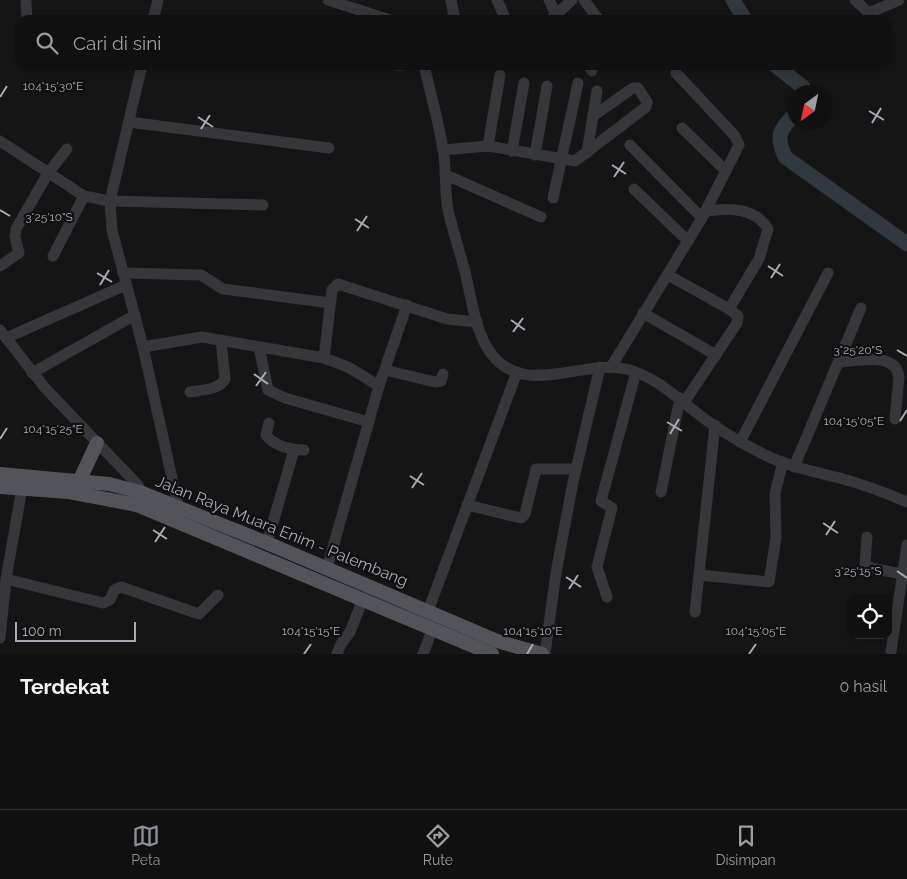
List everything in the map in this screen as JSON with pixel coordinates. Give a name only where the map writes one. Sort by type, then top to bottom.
[{"type":"main road","points":[[76,488],[97,443]]},
{"type":"main road","name":"Jalan Raya Muara Enim - Palembang","points":[[0,474],[139,498],[180,508],[327,568],[497,641],[544,654]]},
{"type":"main road","name":"Jalan Raya Muara Enim - Palembang","points":[[0,487],[76,488]]},
{"type":"main road","name":"Jalan Raya Muara Enim - Palembang","points":[[139,498],[179,524],[252,552],[492,654]]},
{"type":"main road","points":[[252,552],[262,541]]},
{"type":"street","points":[[26,0],[27,15]]},
{"type":"street","points":[[154,15],[158,0]]},
{"type":"street","points":[[328,0],[374,15]]},
{"type":"street","points":[[451,0],[454,15]]},
{"type":"street","points":[[498,0],[504,15]]},
{"type":"street","points":[[549,0],[552,15]]},
{"type":"street","points":[[555,15],[572,0]]},
{"type":"street","points":[[584,0],[595,15]]},
{"type":"street","points":[[855,0],[869,12],[899,0]]},
{"type":"street","points":[[141,70],[110,201],[112,230],[143,347],[180,508],[179,524]]},
{"type":"street","points":[[425,70],[443,150],[448,210],[477,322],[490,352],[503,364],[517,372],[540,376],[606,367],[636,372],[660,383],[740,442],[788,464],[845,480],[907,502]]},
{"type":"street","points":[[544,654],[556,573],[576,469],[606,367],[668,275],[704,215],[738,149],[738,140],[676,74]]},
{"type":"street","points":[[488,146],[500,75]]},
{"type":"street","points":[[512,151],[524,82]]},
{"type":"street","points":[[553,198],[578,84]]},
{"type":"street","points":[[535,155],[547,86]]},
{"type":"street","points":[[443,150],[488,146],[560,160],[575,161],[646,107],[647,102],[638,88],[633,88],[593,116]]},
{"type":"street","points":[[587,153],[596,91]]},
{"type":"street","points":[[129,122],[329,148]]},
{"type":"street","points":[[682,128],[726,172]]},
{"type":"street","points":[[0,142],[84,196],[110,201],[263,205]]},
{"type":"street","points":[[630,145],[704,215]]},
{"type":"street","points":[[0,266],[19,253],[15,234],[48,173],[67,149]]},
{"type":"street","points":[[446,175],[541,217]]},
{"type":"street","points":[[634,189],[688,241]]},
{"type":"street","points":[[53,256],[84,196]]},
{"type":"street","points":[[704,215],[737,208],[764,224],[768,229],[761,257],[729,309]]},
{"type":"street","points":[[123,273],[201,275],[223,289],[330,303]]},
{"type":"street","points":[[740,442],[828,273]]},
{"type":"street","points":[[662,492],[682,400],[716,355],[738,320],[736,314],[729,309],[668,275]]},
{"type":"street","points":[[324,358],[332,290],[338,284],[447,319],[477,322]]},
{"type":"street","points":[[126,285],[3,334],[32,373],[97,443],[125,470],[139,498]]},
{"type":"street","points":[[327,568],[379,386],[407,305]]},
{"type":"street","points":[[699,575],[769,582],[776,538],[776,493],[788,464],[839,362],[861,308]]},
{"type":"street","points":[[644,313],[716,355]]},
{"type":"street","points":[[32,373],[135,315]]},
{"type":"street","points":[[143,347],[192,337],[221,340],[324,358],[348,367],[379,386]]},
{"type":"street","points":[[190,392],[218,387],[225,379],[221,340]]},
{"type":"street","points":[[259,347],[268,390],[285,398],[369,422]]},
{"type":"street","points":[[839,362],[882,360],[892,363],[899,377],[895,419]]},
{"type":"street","points":[[385,370],[435,382],[441,381],[443,374]]},
{"type":"street","points":[[428,611],[517,372]]},
{"type":"street","points":[[607,597],[597,567],[612,508],[600,501],[636,372]]},
{"type":"street","points":[[262,541],[299,450],[269,439],[266,435],[268,423]]},
{"type":"street","points":[[695,612],[715,425]]},
{"type":"street","points":[[467,505],[522,518],[526,514],[536,469],[576,469]]},
{"type":"street","points":[[0,638],[6,579],[22,488]]},
{"type":"street","points":[[867,537],[865,565],[904,580]]},
{"type":"street","points":[[891,651],[904,580],[907,545]]},
{"type":"street","points":[[6,579],[103,603],[110,600],[114,590],[121,587],[199,614],[218,596]]},
{"type":"street","points":[[337,654],[341,644],[350,632],[362,599]]},
{"type":"street","points":[[423,654],[433,628]]},
{"type":"waterway","points":[[733,0],[742,15]]},
{"type":"waterway","points":[[781,70],[800,85]]},
{"type":"waterway","points":[[787,123],[780,134],[780,144],[785,157],[907,244]]}]
